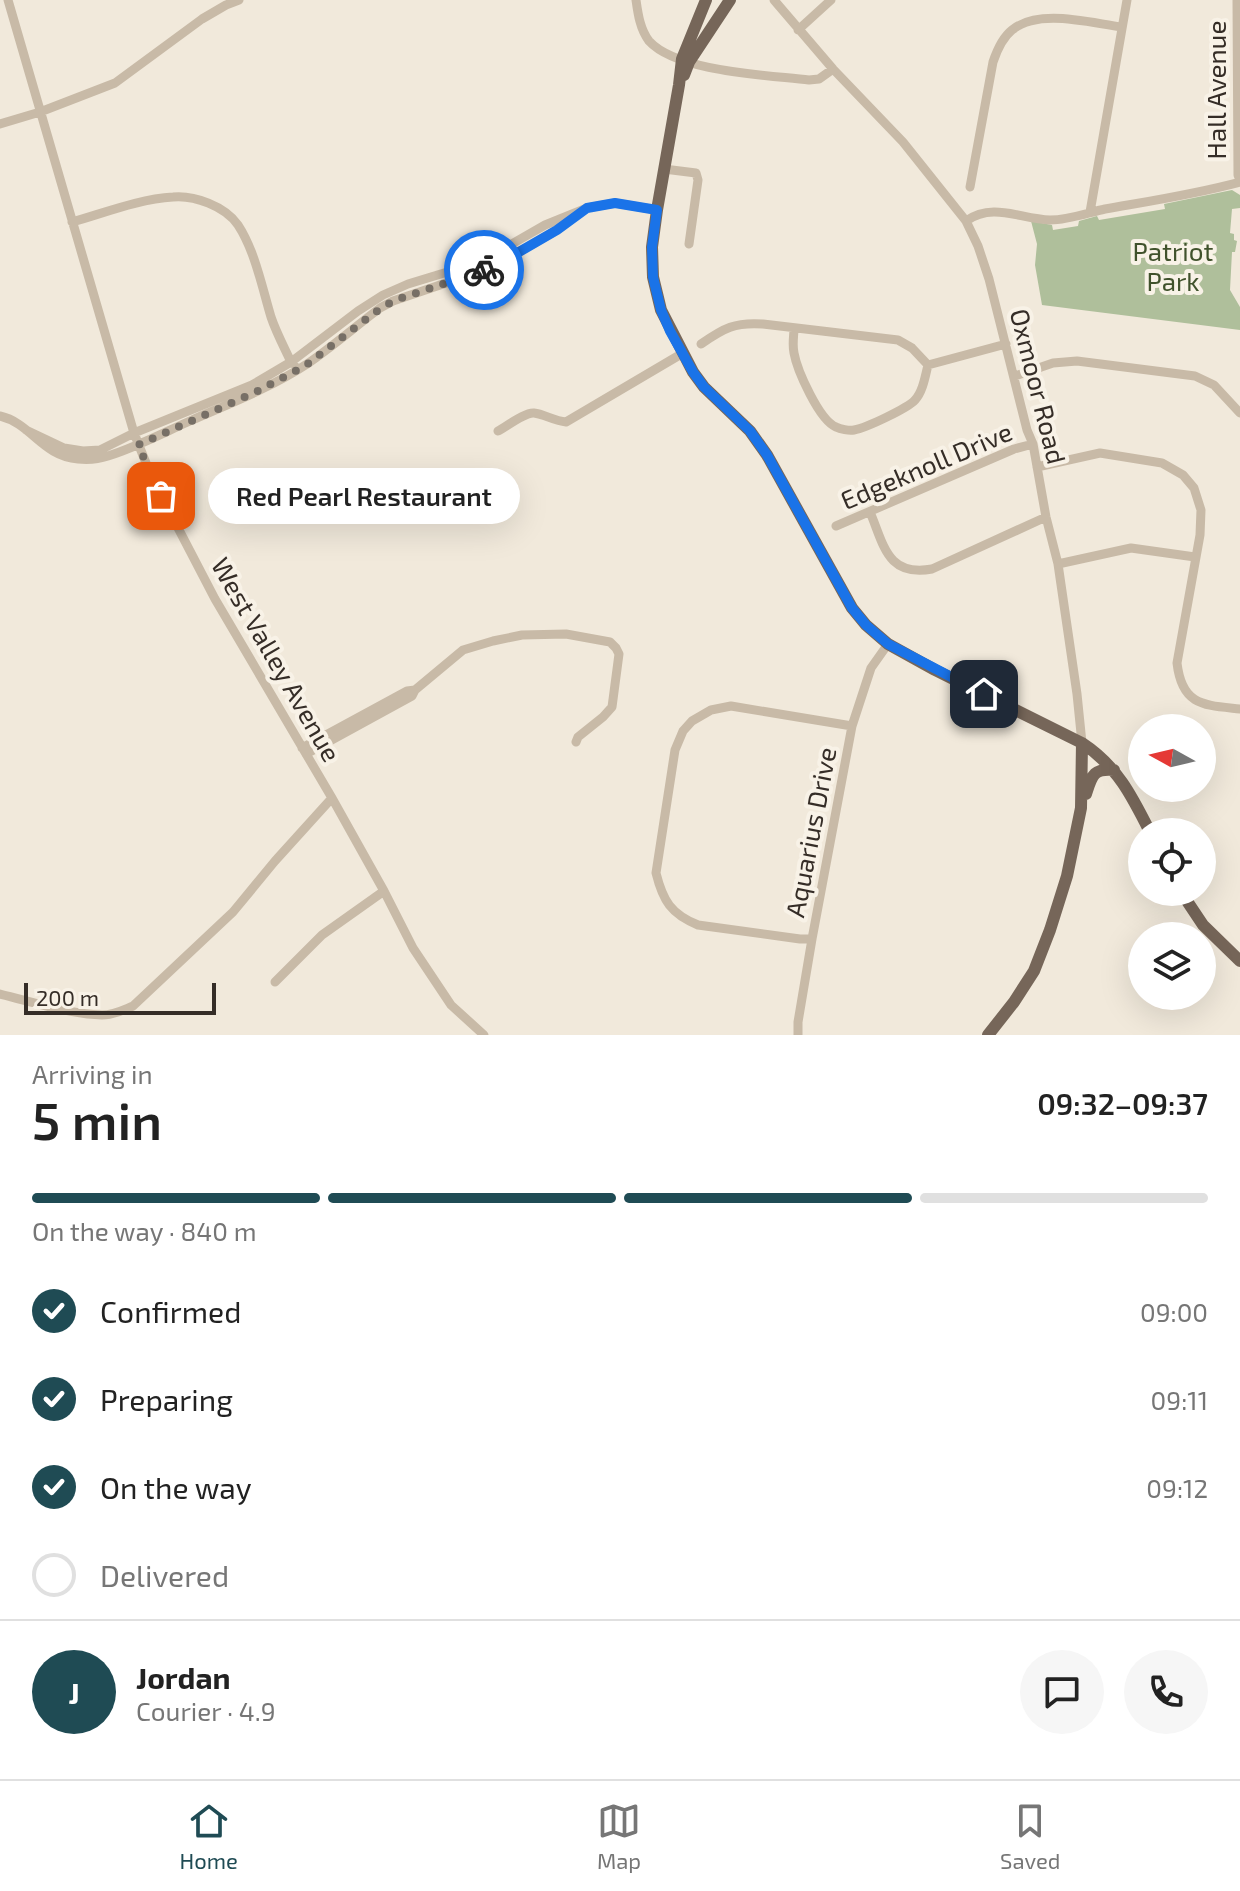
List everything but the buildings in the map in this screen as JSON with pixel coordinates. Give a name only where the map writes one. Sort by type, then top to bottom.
[{"type":"main road","points":[[706,0],[679,85],[652,247],[653,277],[661,310],[683,353],[704,387],[750,431],[767,455],[852,608],[866,625],[888,644],[935,670],[1082,743],[1114,770],[1143,818]]},
{"type":"main road","points":[[686,60],[730,0]]},
{"type":"main road","points":[[1081,808],[1082,743]]},
{"type":"main road","points":[[988,1035],[1034,971],[1067,876],[1081,808],[1091,778],[1097,771],[1114,770]]},
{"type":"main road","points":[[1190,906],[1203,925],[1240,961]]},
{"type":"street","name":"West Valley Avenue","points":[[8,0],[134,433],[161,496],[215,599],[332,798],[413,948],[451,1005],[484,1035]]},
{"type":"street","points":[[0,124],[115,83],[202,19],[239,0]]},
{"type":"street","points":[[636,0],[645,35],[664,53],[715,69],[809,80],[819,79],[833,69]]},
{"type":"street","name":"Oxmoor Road","points":[[774,0],[833,69],[903,142],[966,221],[978,246],[1033,444],[1058,564],[1082,743]]},
{"type":"street","points":[[798,30],[831,0]]},
{"type":"street","points":[[1090,212],[1127,0]]},
{"type":"street","name":"Hall Avenue","points":[[1237,0],[1240,181]]},
{"type":"street","points":[[970,187],[993,62],[999,45],[1012,30],[1028,21],[1051,17],[1122,27]]},
{"type":"street","points":[[664,169],[696,173],[698,180],[689,244]]},
{"type":"street","points":[[966,221],[990,211],[1065,219],[1207,191],[1240,181]]},
{"type":"street","points":[[72,222],[158,198],[177,196],[192,197],[223,211],[237,223],[249,247],[273,322],[295,365]]},
{"type":"street","points":[[26,430],[64,448],[100,450],[295,365],[305,366],[393,301],[493,267],[557,230],[587,208],[615,203],[657,210]]},
{"type":"street","points":[[701,344],[730,326],[741,323],[898,340],[912,348],[928,365]]},
{"type":"street","points":[[794,328],[792,348],[797,365],[821,414],[837,428],[853,430],[913,403],[920,393],[928,365]]},
{"type":"street","points":[[928,365],[1006,344]]},
{"type":"street","points":[[498,431],[533,413],[566,422],[683,353]]},
{"type":"street","points":[[1015,376],[1053,363],[1077,361],[1195,376],[1214,385],[1240,413]]},
{"type":"street","points":[[0,416],[7,417],[57,454],[78,459],[105,458],[256,392],[295,365]]},
{"type":"street","name":"Edgeknoll Drive","points":[[836,526],[1014,449],[1033,444]]},
{"type":"street","points":[[1037,467],[1100,453],[1162,463],[1183,475],[1194,488],[1201,510],[1200,535],[1177,663],[1179,674],[1183,687],[1202,704],[1240,709]]},
{"type":"street","points":[[870,512],[895,563],[917,572],[932,569],[1046,517]]},
{"type":"street","points":[[1058,564],[1131,548],[1195,557]]},
{"type":"street","points":[[304,751],[396,701],[412,696],[415,690],[463,650],[522,635],[566,634],[610,642],[616,648],[619,654],[612,707],[576,742]]},
{"type":"street","name":"Aquarius Drive","points":[[798,1035],[812,939],[852,726],[871,668],[888,644]]},
{"type":"street","points":[[812,939],[698,925],[669,906],[661,893],[656,873],[675,750],[683,731],[692,721],[711,710],[731,706],[852,726]]},
{"type":"street","points":[[0,994],[61,1009],[103,1015],[119,1013],[133,1006],[233,912],[332,798]]},
{"type":"street","points":[[275,982],[322,935],[384,891]]},
{"type":"green space","name":"Patriot Park","points":[[1232,190],[1240,195],[1240,208],[1232,209],[1230,233],[1237,241],[1235,252],[1232,252],[1230,290],[1240,307],[1240,330],[1042,305],[1035,265],[1037,244],[1031,221],[1052,225],[1053,230],[1078,226],[1079,221],[1097,216],[1099,220],[1165,209],[1164,204]]},
{"type":"way so far","points":[[161,496],[138,445],[256,392],[305,366],[393,301],[484,270]]},
{"type":"place","name":"Red Pearl Restaurant","points":[[161,496]]},
{"type":"route","points":[[484,270],[557,230],[587,208],[615,203],[657,210],[652,247],[653,277],[670,331],[704,387],[750,431],[767,455],[852,608],[888,644],[984,694]]}]
